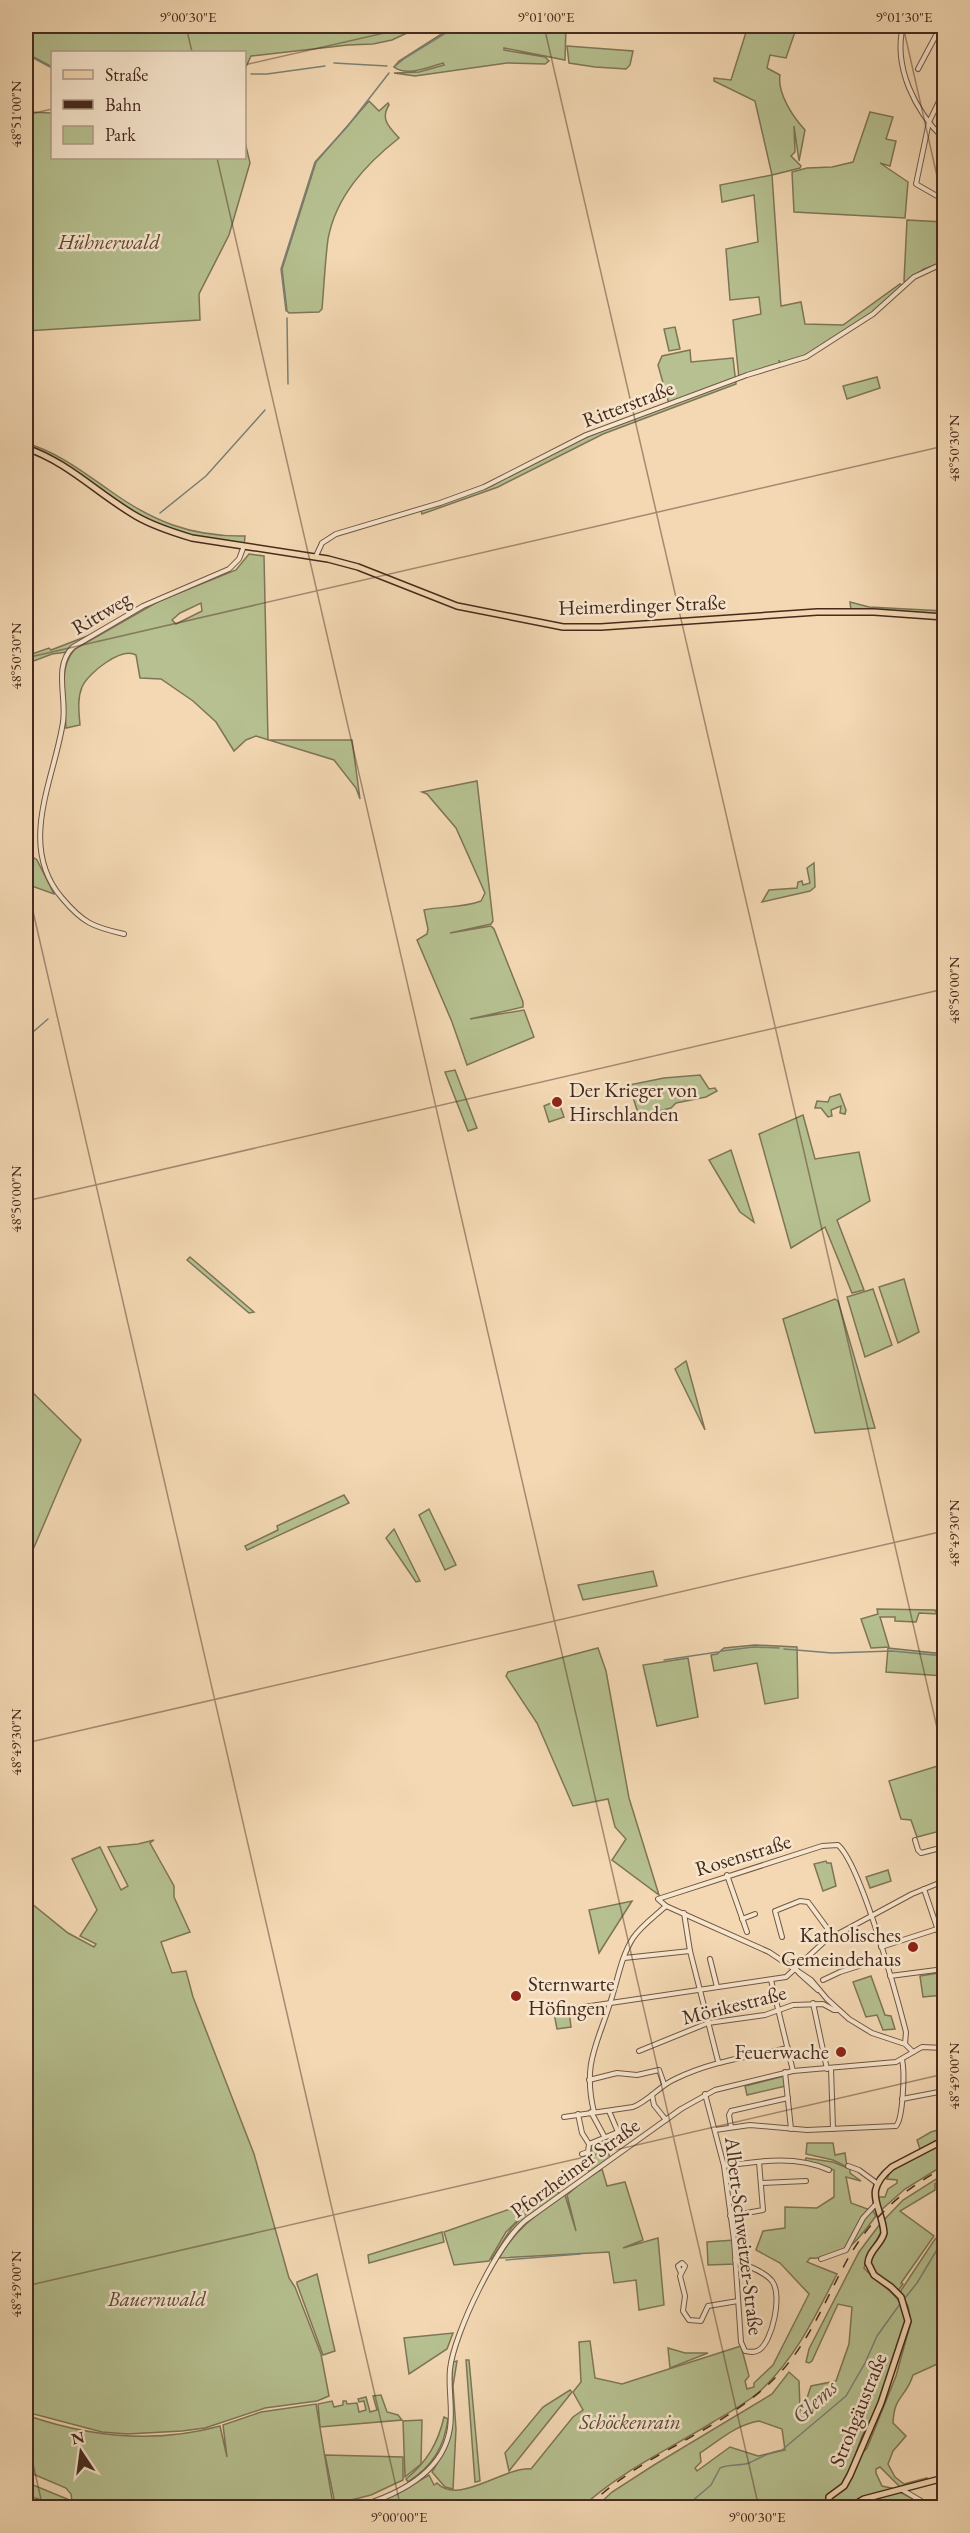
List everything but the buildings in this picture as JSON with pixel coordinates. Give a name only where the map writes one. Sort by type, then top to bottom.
[{"type":"main road","name":"Heimerdinger Straße","points":[[26,448],[66,467],[125,510],[147,522],[192,538],[316,556],[357,567],[457,606],[527,622],[562,627],[601,627],[817,612],[874,612],[945,617]]},
{"type":"main road","points":[[875,2205],[878,2184],[891,2167],[945,2140]]},
{"type":"main road","name":"Strohgäustraße","points":[[829,2508],[829,2497],[847,2482],[881,2403],[905,2334],[908,2316],[901,2297],[891,2286],[874,2275],[868,2267],[870,2252],[884,2233],[875,2205]]},
{"type":"main road","points":[[849,2508],[864,2499],[945,2478]]},
{"type":"street","points":[[903,26],[901,36],[905,79],[929,122],[945,139]]},
{"type":"street","points":[[918,69],[941,26]]},
{"type":"street","points":[[945,91],[929,122],[916,184],[945,200]]},
{"type":"street","name":"Ritterstraße","points":[[316,556],[322,543],[336,534],[431,506],[484,487],[586,435],[747,375],[806,357],[868,318],[914,277],[945,263]]},
{"type":"street","name":"Rittweg","points":[[124,934],[96,928],[77,915],[60,896],[42,863],[39,843],[42,812],[64,719],[63,665],[66,655],[73,647],[143,606],[229,569],[239,560],[244,546]]},
{"type":"street","points":[[915,1839],[921,1853],[945,1847]]},
{"type":"street","name":"Rosenstraße","points":[[666,1906],[658,1899],[727,1875],[828,1845],[838,1845],[850,1863],[870,1916]]},
{"type":"street","points":[[727,1875],[747,1932]]},
{"type":"street","points":[[570,2009],[786,1977],[815,1948],[833,1936],[924,1889],[945,1881]]},
{"type":"street","points":[[924,1889],[945,1948]]},
{"type":"street","points":[[783,1937],[775,1911],[800,1901],[808,1902],[833,1936]]},
{"type":"street","points":[[604,2136],[592,2112],[589,2080],[590,2057],[624,1958],[638,1932],[666,1906],[769,1952],[811,1980],[838,2010],[872,2032],[905,2044],[913,2052]]},
{"type":"street","points":[[684,1913],[690,1951],[718,2061]]},
{"type":"street","points":[[742,1919],[755,1914]]},
{"type":"street","points":[[870,1916],[906,2032],[905,2044]]},
{"type":"street","points":[[881,1947],[938,1929]]},
{"type":"street","points":[[624,1958],[690,1951]]},
{"type":"street","points":[[823,1980],[884,1958]]},
{"type":"street","points":[[710,1959],[717,1987]]},
{"type":"street","points":[[890,1976],[945,1969]]},
{"type":"street","points":[[771,1980],[793,2071]]},
{"type":"street","points":[[813,2003],[829,2068],[833,2129]]},
{"type":"street","name":"Mörikestraße","points":[[639,2051],[708,2023],[738,2020],[793,2005],[823,2004],[838,2010]]},
{"type":"street","name":"Pforzheimer Straße","points":[[353,2508],[408,2486],[428,2470],[440,2455],[450,2430],[449,2384],[453,2352],[476,2298],[511,2235],[526,2220],[705,2094],[725,2086],[785,2072],[902,2060],[922,2047],[945,2048]]},
{"type":"street","points":[[564,2116],[633,2107],[642,2103],[664,2084],[718,2061],[788,2048]]},
{"type":"street","points":[[715,2130],[767,2125],[791,2129],[833,2129],[899,2125],[902,2060]]},
{"type":"street","points":[[589,2080],[618,2073],[637,2075],[659,2070],[664,2084]]},
{"type":"street","points":[[785,2072],[791,2129]]},
{"type":"street","points":[[902,2099],[945,2091]]},
{"type":"street","name":"Albert-Schweitzer-Straße","points":[[705,2094],[724,2166],[743,2348],[751,2352],[762,2348],[775,2318],[779,2295],[772,2280],[735,2260]]},
{"type":"street","points":[[652,2095],[654,2105],[666,2120]]},
{"type":"street","points":[[731,2127],[729,2115],[731,2111],[788,2098]]},
{"type":"street","points":[[642,2103],[654,2105]]},
{"type":"street","points":[[589,2144],[618,2132],[609,2110]]},
{"type":"street","points":[[578,2114],[582,2133],[589,2144],[588,2152],[582,2154]]},
{"type":"street","points":[[724,2166],[759,2162],[804,2162],[829,2170]]},
{"type":"street","points":[[730,2216],[763,2210],[759,2162]]},
{"type":"street","points":[[848,2166],[859,2170],[878,2184]]},
{"type":"street","points":[[761,2183],[806,2181]]},
{"type":"street","points":[[821,2259],[846,2250],[863,2218],[875,2205]]},
{"type":"street","points":[[681,2273],[685,2296],[682,2311],[689,2320],[701,2321],[708,2306],[738,2301]]},
{"type":"street","points":[[901,2489],[933,2508]]},
{"type":"green space","points":[[26,26],[422,26],[392,40],[373,44],[251,56],[246,67],[246,51],[51,51],[51,66],[26,53]]},
{"type":"green space","points":[[454,26],[566,26],[565,60],[504,48],[504,50],[545,57],[549,61],[545,64],[507,63],[415,76],[394,73],[419,72],[444,65],[443,63],[411,71],[394,67],[399,61]]},
{"type":"green space","points":[[748,26],[797,26],[786,58],[770,55],[767,68],[780,75],[783,97],[805,130],[799,161],[794,126],[795,152],[791,156],[801,166],[800,168],[772,175],[755,101],[714,81],[714,78],[731,80]]},
{"type":"green space","points":[[567,46],[633,51],[630,65],[626,69],[595,67],[569,63]]},
{"type":"green space","points":[[369,101],[379,111],[388,103],[386,119],[399,138],[364,170],[345,195],[338,209],[328,239],[322,309],[319,312],[289,313],[282,269],[316,162]]},
{"type":"green space","name":"Hühnerwald","points":[[26,112],[51,113],[51,159],[246,159],[246,146],[250,163],[229,235],[199,294],[200,320],[26,331]]},
{"type":"green space","points":[[870,112],[893,117],[886,139],[896,141],[890,166],[880,163],[908,182],[905,218],[794,212],[792,172],[853,162]]},
{"type":"green space","points":[[772,175],[781,306],[801,302],[805,324],[843,325],[900,284],[904,287],[861,322],[814,351],[781,365],[779,360],[780,366],[739,378],[733,320],[761,314],[759,297],[730,300],[726,249],[758,242],[754,195],[722,202],[720,185]]},
{"type":"green space","points":[[907,220],[944,222],[944,262],[924,269],[906,282],[904,281]]},
{"type":"green space","points":[[675,327],[680,349],[669,351],[664,329]]},
{"type":"green space","points":[[690,350],[691,362],[733,358],[736,384],[603,434],[498,487],[422,514],[421,510],[491,486],[572,443],[669,404],[658,365],[662,356]]},
{"type":"green space","points":[[877,377],[880,388],[847,399],[843,386]]},
{"type":"green space","points":[[26,443],[59,457],[125,501],[157,518],[207,534],[245,536],[244,546],[209,540],[157,525],[125,510],[64,466],[26,448]]},
{"type":"green space","points":[[249,554],[264,556],[268,740],[256,736],[246,740],[234,751],[216,722],[193,701],[161,679],[140,678],[136,655],[130,654],[114,658],[85,681],[79,696],[80,725],[66,728],[64,676],[69,657],[75,649],[159,601],[236,570]],"holes":[[[201,603],[202,611],[176,624],[172,620],[180,613]]]},
{"type":"green space","points":[[850,602],[869,607],[944,611],[944,616],[851,610]]},
{"type":"green space","points":[[90,635],[67,652],[52,654],[26,664],[26,656],[49,648],[51,650]]},
{"type":"green space","points":[[269,740],[352,740],[360,799],[356,788],[334,760]]},
{"type":"green space","points":[[477,781],[493,921],[491,924],[450,933],[491,926],[523,1002],[523,1007],[470,1019],[524,1010],[534,1037],[467,1065],[452,1022],[417,940],[427,934],[424,910],[474,903],[481,901],[485,893],[456,828],[427,794],[422,792]]},
{"type":"green space","points":[[26,852],[37,860],[54,894],[26,884]]},
{"type":"green space","points":[[814,863],[815,887],[810,891],[762,902],[769,890],[797,888],[798,882],[802,881],[803,885],[810,883],[807,868]]},
{"type":"green space","points":[[455,1070],[477,1128],[468,1131],[445,1072]]},
{"type":"green space","points":[[700,1075],[709,1089],[715,1088],[717,1091],[706,1097],[676,1103],[671,1108],[642,1115],[638,1113],[629,1085],[664,1078]]},
{"type":"green space","points":[[840,1094],[846,1110],[845,1114],[840,1113],[841,1106],[831,1110],[832,1116],[828,1117],[821,1108],[815,1108],[817,1101],[828,1102],[830,1097]]},
{"type":"green space","points":[[558,1100],[564,1117],[549,1122],[544,1106]]},
{"type":"green space","points":[[803,1115],[815,1159],[859,1152],[870,1201],[837,1220],[864,1290],[852,1293],[825,1227],[791,1248],[759,1134]]},
{"type":"green space","points":[[731,1150],[754,1222],[740,1212],[709,1160]]},
{"type":"green space","points":[[190,1257],[254,1312],[249,1313],[187,1260]]},
{"type":"green space","points":[[904,1279],[919,1332],[898,1343],[879,1287]]},
{"type":"green space","points":[[873,1289],[892,1345],[865,1357],[847,1297]]},
{"type":"green space","points":[[835,1299],[838,1301],[875,1428],[815,1433],[783,1319]]},
{"type":"green space","points":[[686,1361],[687,1364],[705,1430],[675,1369]]},
{"type":"green space","points":[[26,1386],[81,1440],[26,1565]]},
{"type":"green space","points":[[344,1495],[349,1503],[247,1550],[245,1546],[278,1530],[277,1526]]},
{"type":"green space","points":[[429,1509],[456,1565],[445,1570],[419,1515]]},
{"type":"green space","points":[[394,1529],[420,1581],[416,1582],[386,1538]]},
{"type":"green space","points":[[653,1571],[657,1586],[583,1600],[578,1585]]},
{"type":"green space","points":[[877,1609],[935,1610],[937,1614],[919,1613],[916,1622],[895,1621],[895,1617],[880,1617],[889,1647],[871,1648],[861,1619],[878,1614]]},
{"type":"green space","points":[[755,1645],[797,1647],[798,1698],[765,1704],[757,1663],[714,1671],[711,1655],[717,1654],[724,1648]]},
{"type":"green space","points":[[598,1648],[606,1671],[629,1798],[659,1895],[612,1860],[626,1839],[615,1827],[608,1799],[573,1806],[537,1723],[506,1676],[508,1672]]},
{"type":"green space","points":[[888,1648],[944,1654],[944,1676],[886,1672]]},
{"type":"green space","points":[[688,1658],[698,1717],[657,1726],[643,1665]]},
{"type":"green space","points":[[944,1764],[944,1837],[936,1832],[917,1837],[911,1820],[901,1819],[889,1781]]},
{"type":"green space","name":"Bauernwald","points":[[154,1840],[150,1843],[174,1886],[174,1897],[190,1932],[161,1942],[172,1973],[186,1971],[193,1997],[254,2154],[289,2278],[295,2287],[321,2354],[329,2396],[317,2401],[265,2408],[205,2428],[127,2434],[102,2432],[26,2412],[26,1899],[68,1933],[94,1947],[96,1944],[80,1936],[97,1910],[72,1859],[100,1847],[121,1890],[128,1886],[108,1847]]},
{"type":"green space","points":[[826,1861],[831,1863],[836,1886],[823,1891],[814,1864]]},
{"type":"green space","points":[[888,1870],[891,1881],[870,1888],[866,1877]]},
{"type":"green space","points":[[632,1901],[599,1953],[589,1910]]},
{"type":"green space","points":[[944,1972],[944,1995],[923,1997],[920,1976]]},
{"type":"green space","points":[[871,1976],[885,2015],[891,2016],[895,2029],[883,2030],[877,2015],[866,2017],[853,1982]]},
{"type":"green space","points":[[569,2011],[571,2027],[557,2029],[554,2013]]},
{"type":"green space","points":[[784,2076],[786,2086],[747,2095],[745,2086]]},
{"type":"green space","points":[[944,2128],[944,2138],[920,2149],[917,2140]]},
{"type":"green space","points":[[604,2139],[610,2158],[589,2172],[584,2156],[592,2154],[591,2147]]},
{"type":"green space","points":[[944,2140],[944,2165],[905,2189],[880,2211],[878,2197],[885,2197],[888,2189],[897,2183],[897,2180],[887,2179],[892,2167]]},
{"type":"green space","points":[[807,2143],[833,2143],[835,2155],[845,2153],[847,2167],[833,2160],[806,2154]]},
{"type":"green space","name":"Schöckenrain","points":[[806,2158],[833,2162],[850,2169],[850,2173],[861,2181],[846,2177],[851,2203],[873,2211],[876,2216],[849,2247],[832,2256],[810,2258],[807,2262],[837,2274],[794,2352],[772,2379],[754,2396],[613,2482],[582,2507],[364,2508],[398,2493],[429,2475],[434,2485],[437,2483],[446,2489],[457,2490],[482,2484],[508,2473],[531,2469],[573,2417],[583,2410],[573,2392],[581,2382],[579,2342],[590,2341],[595,2378],[622,2384],[741,2346],[749,2376],[745,2381],[747,2389],[754,2387],[754,2383],[773,2365],[809,2294],[780,2263],[756,2250],[763,2231],[785,2228],[785,2207],[817,2208],[834,2197],[834,2170],[805,2161]]},
{"type":"green space","points":[[602,2169],[607,2186],[625,2182],[643,2240],[623,2248],[658,2238],[664,2305],[639,2310],[636,2280],[614,2283],[609,2252],[499,2258],[520,2230],[565,2195],[576,2231],[567,2195]]},
{"type":"green space","points":[[944,2174],[944,2179],[935,2184],[935,2190],[900,2211],[934,2236],[897,2292],[874,2275],[868,2258],[883,2237],[882,2222],[903,2200]]},
{"type":"green space","points":[[558,2192],[560,2194],[515,2227],[491,2260],[512,2227],[530,2210],[528,2202]]},
{"type":"green space","points":[[527,2203],[528,2210],[506,2232],[489,2261],[454,2265],[444,2232]]},
{"type":"green space","points":[[880,2224],[881,2232],[867,2257],[864,2268],[897,2299],[902,2306],[905,2325],[880,2402],[862,2436],[847,2478],[843,2484],[827,2495],[826,2507],[595,2508],[612,2492],[772,2394],[789,2372],[799,2381],[800,2410],[811,2386],[836,2381],[849,2344],[852,2307],[838,2304],[812,2361],[806,2362],[809,2349],[859,2252]],"holes":[[[759,2421],[782,2429],[785,2450],[758,2456],[730,2447],[697,2471],[695,2468],[701,2462],[700,2453],[742,2426]]]},
{"type":"green space","points":[[442,2232],[444,2242],[369,2263],[368,2255]]},
{"type":"green space","points":[[944,2232],[944,2361],[913,2375],[898,2402],[893,2423],[906,2436],[893,2451],[888,2464],[895,2477],[904,2484],[927,2478],[928,2481],[901,2488],[880,2467],[876,2469],[876,2473],[882,2486],[896,2489],[847,2507],[832,2507],[831,2499],[844,2488],[857,2459],[867,2448],[896,2376],[911,2322],[908,2306],[900,2292],[935,2239]]},
{"type":"green space","points":[[734,2240],[736,2264],[708,2265],[707,2242]]},
{"type":"green space","points":[[317,2274],[335,2351],[323,2355],[297,2284]]},
{"type":"green space","points":[[453,2333],[447,2349],[409,2374],[404,2338]]},
{"type":"green space","points":[[668,2348],[685,2353],[708,2353],[670,2368]]},
{"type":"green space","points":[[466,2360],[469,2360],[480,2481],[475,2482]]},
{"type":"green space","points":[[457,2361],[453,2386],[456,2429],[453,2489],[445,2487],[432,2472],[444,2452],[451,2433],[452,2370],[453,2362]]},
{"type":"green space","points":[[570,2390],[572,2392],[509,2471],[505,2453],[543,2407]]},
{"type":"green space","points":[[381,2395],[387,2412],[398,2415],[402,2420],[320,2427],[318,2404],[332,2401],[334,2407],[343,2405],[343,2401],[347,2404],[357,2403],[359,2412],[366,2410],[364,2401],[359,2402],[358,2399],[366,2397],[370,2412],[377,2410],[373,2396]]},
{"type":"green space","points":[[316,2404],[333,2505],[323,2508],[99,2508],[73,2503],[72,2507],[66,2508],[26,2495],[26,2482],[72,2501],[71,2494],[66,2488],[26,2471],[26,2415],[74,2429],[122,2436],[171,2435],[220,2426],[227,2457],[223,2425],[261,2412]]},
{"type":"green space","points":[[444,2417],[448,2419],[446,2429],[436,2455],[417,2476],[408,2482],[406,2479],[431,2451]]},
{"type":"green space","points":[[422,2420],[421,2464],[405,2477],[403,2421]]},
{"type":"green space","points":[[325,2455],[403,2457],[403,2480],[371,2495],[335,2504]]},
{"type":"green space","points":[[900,2492],[928,2507],[853,2508],[862,2502]]},
{"type":"waterway","points":[[394,67],[457,26]]},
{"type":"waterway","points":[[26,54],[51,67]]},
{"type":"waterway","points":[[334,63],[387,66]]},
{"type":"waterway","points":[[251,74],[325,66]]},
{"type":"waterway","points":[[286,311],[281,269],[315,162],[347,127],[389,73]]},
{"type":"waterway","points":[[287,318],[288,384]]},
{"type":"waterway","points":[[160,513],[206,476],[265,410]]},
{"type":"waterway","points":[[26,1038],[48,1019]]},
{"type":"waterway","points":[[722,1651],[753,1647],[779,1648]]},
{"type":"waterway","points":[[784,1649],[832,1653],[892,1651],[944,1656]]},
{"type":"waterway","points":[[664,1660],[718,1652]]},
{"type":"waterway","name":"Glems","points":[[905,2298],[917,2283],[944,2238]]},
{"type":"waterway","points":[[506,2260],[580,2254]]},
{"type":"waterway","name":"Glems","points":[[684,2508],[711,2485],[720,2468],[749,2463],[782,2450],[846,2396],[877,2336],[900,2304]]},
{"type":"railway","points":[[587,2508],[632,2472],[732,2412],[777,2376],[807,2337],[845,2264],[864,2234],[900,2197],[944,2168]]},
{"type":"place","name":"Der Krieger von Hirschlanden","points":[[557,1102]]},
{"type":"place","name":"Katholisches Gemeindehaus","points":[[913,1947]]},
{"type":"place","name":"Sternwarte Höfingen","points":[[516,1996]]},
{"type":"place","name":"Feuerwache","points":[[841,2052]]}]
